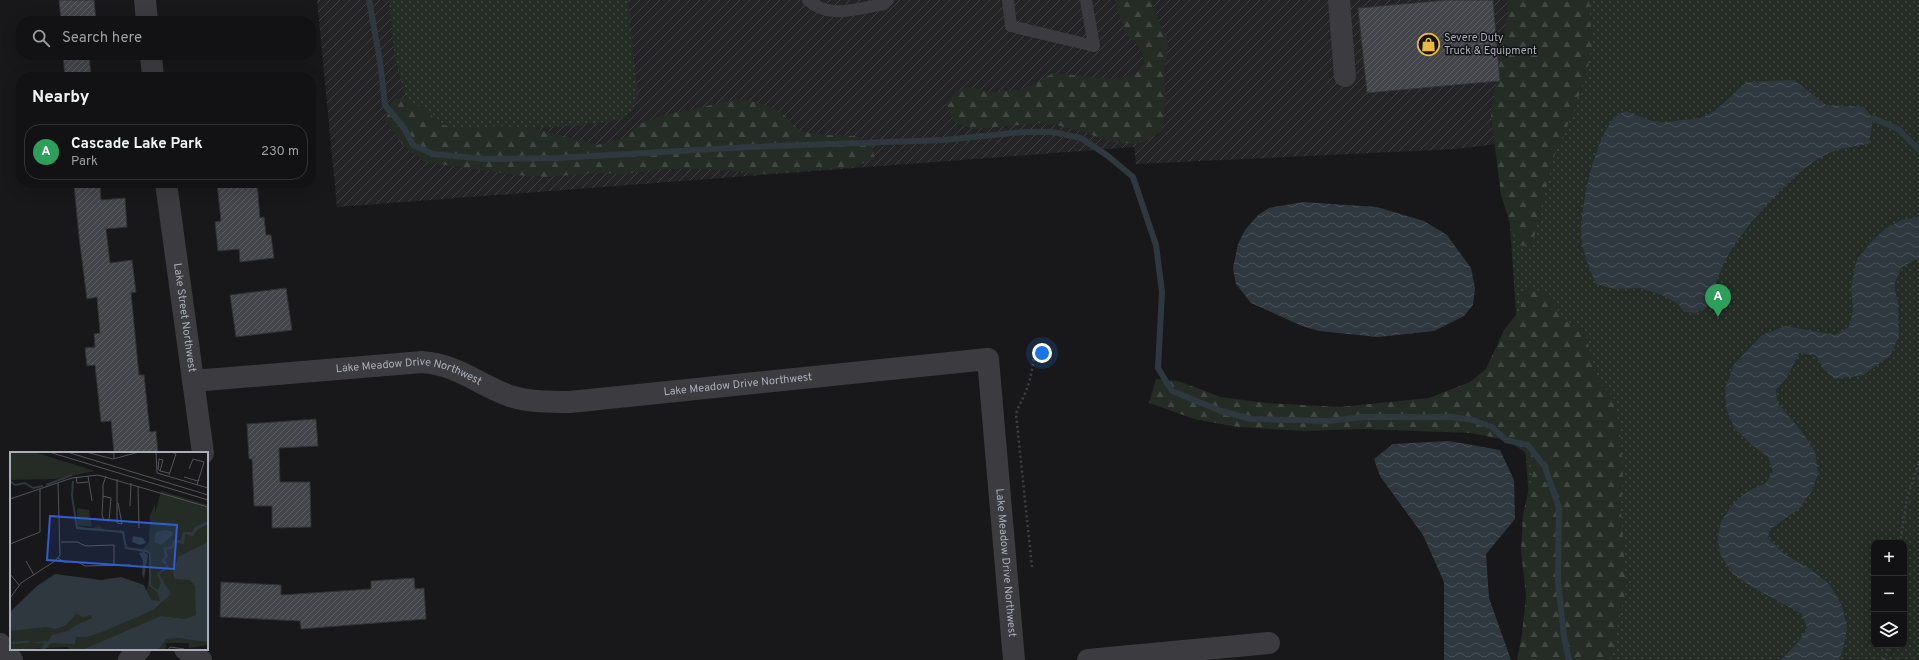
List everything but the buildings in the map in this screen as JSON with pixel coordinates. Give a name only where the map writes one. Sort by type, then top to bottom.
[{"type":"street","points":[[145,0],[147,16]]},
{"type":"street","points":[[1339,0],[1345,76]]},
{"type":"street","points":[[151,60],[153,72]]},
{"type":"street","name":"Lake Street Northwest","points":[[167,188],[203,452]]},
{"type":"street","name":"Lake Meadow Drive Northwest","points":[[193,381],[422,362],[434,363],[455,369],[510,396],[540,401],[570,402],[988,359],[1014,660]]},
{"type":"street","points":[[1088,660],[1269,643]]},
{"type":"street","points":[[0,644],[12,660]]},
{"type":"street","points":[[129,660],[139,650]]},
{"type":"street","points":[[186,650],[201,660]]},
{"type":"lane","points":[[808,0],[812,4],[837,13],[884,4],[888,0]]},
{"type":"lane","points":[[1008,0],[1011,26],[1094,46],[1086,0]]},
{"type":"path","points":[[1032,567],[1016,414],[1026,391],[1034,357]]},
{"type":"path","points":[[1900,540],[1907,498],[1919,462]]},
{"type":"path","points":[[1884,660],[1888,648]]},
{"type":"shaded area","points":[[317,0],[1543,0],[1515,142],[1456,149],[1136,164],[1134,147],[337,207]]},
{"type":"green space","points":[[389,0],[628,0],[638,97],[632,111],[619,120],[583,125],[533,128],[499,126],[459,130],[440,124],[429,113],[406,98],[395,59]]},
{"type":"green space","points":[[1115,0],[1150,0],[1168,42],[1164,75],[1166,101],[1162,130],[1150,139],[1135,144],[1108,141],[1081,131],[1040,123],[974,129],[955,122],[946,104],[955,92],[970,87],[990,92],[1017,90],[1033,85],[1053,73],[1113,79],[1136,74],[1145,62],[1139,47],[1124,31]]},
{"type":"green space","points":[[1507,0],[1589,0],[1592,44],[1587,72],[1573,113],[1555,154],[1532,245],[1517,246],[1501,195],[1491,116],[1508,12]]},
{"type":"green space","points":[[1543,0],[1919,0],[1919,660],[1540,660],[1507,182]]},
{"type":"green space","points":[[406,98],[429,113],[440,124],[459,130],[499,126],[533,128],[597,145],[625,138],[640,124],[660,116],[739,99],[764,104],[784,115],[801,132],[858,136],[873,148],[874,159],[853,167],[758,174],[712,169],[660,169],[625,174],[591,173],[549,177],[515,175],[425,162],[402,144],[384,119],[394,99]]},
{"type":"green space","points":[[1535,288],[1550,299],[1563,317],[1586,336],[1597,380],[1614,398],[1620,431],[1623,471],[1621,511],[1626,589],[1610,660],[1517,660],[1522,634],[1526,595],[1521,550],[1523,514],[1533,472],[1525,452],[1506,440],[1471,433],[1363,429],[1305,431],[1238,427],[1194,419],[1149,403],[1156,379],[1178,381],[1221,397],[1266,403],[1340,407],[1429,398],[1470,382],[1486,369],[1504,330],[1520,310],[1523,289]]},
{"type":"water","points":[[1794,80],[1826,105],[1864,107],[1873,118],[1869,144],[1842,149],[1825,155],[1800,172],[1773,198],[1748,227],[1730,252],[1720,272],[1706,308],[1696,313],[1684,312],[1678,304],[1662,295],[1640,288],[1614,289],[1596,284],[1582,245],[1582,218],[1587,187],[1596,154],[1601,139],[1615,117],[1626,111],[1652,121],[1666,122],[1700,118],[1713,112],[1747,82]]},
{"type":"water","points":[[1303,202],[1377,207],[1424,221],[1447,235],[1471,268],[1475,288],[1473,305],[1464,316],[1434,331],[1378,337],[1319,331],[1302,326],[1251,303],[1236,284],[1233,268],[1238,244],[1245,230],[1258,215],[1269,208]]},
{"type":"water","points":[[1919,217],[1919,260],[1914,260],[1901,268],[1894,285],[1898,304],[1899,336],[1890,356],[1863,375],[1835,379],[1823,369],[1816,355],[1799,353],[1786,379],[1776,390],[1777,402],[1802,432],[1815,451],[1818,473],[1812,491],[1799,509],[1770,529],[1768,538],[1784,554],[1812,570],[1830,585],[1842,606],[1847,628],[1843,649],[1839,660],[1781,660],[1800,640],[1807,628],[1802,614],[1752,587],[1733,574],[1720,554],[1718,537],[1721,521],[1734,503],[1748,491],[1766,483],[1773,471],[1768,457],[1752,445],[1735,429],[1726,409],[1725,389],[1734,364],[1762,335],[1785,326],[1835,335],[1849,327],[1853,310],[1851,288],[1856,262],[1870,243],[1886,228],[1902,220]]},
{"type":"water","points":[[1449,441],[1500,450],[1514,480],[1515,519],[1486,554],[1489,598],[1511,660],[1444,660],[1444,582],[1423,535],[1380,476],[1374,459],[1393,444]]},
{"type":"waterway","points":[[369,0],[380,61],[385,105],[404,128],[413,145],[433,154],[485,159],[558,158],[749,147],[944,140],[1024,132],[1052,132],[1081,138],[1108,156],[1133,177],[1156,245],[1162,292],[1158,368],[1172,391],[1221,411],[1251,419],[1328,421],[1363,417],[1452,417],[1473,420],[1492,427],[1506,440],[1528,445],[1545,467],[1559,508],[1558,581],[1564,637],[1569,660]]},
{"type":"waterway","points":[[1873,118],[1898,129],[1919,150]]},
{"type":"place","name":"Severe Duty Truck & Equipment","points":[[1429,44]]},
{"type":"place","name":"Cascade Lake Park","points":[[1718,317]]}]
